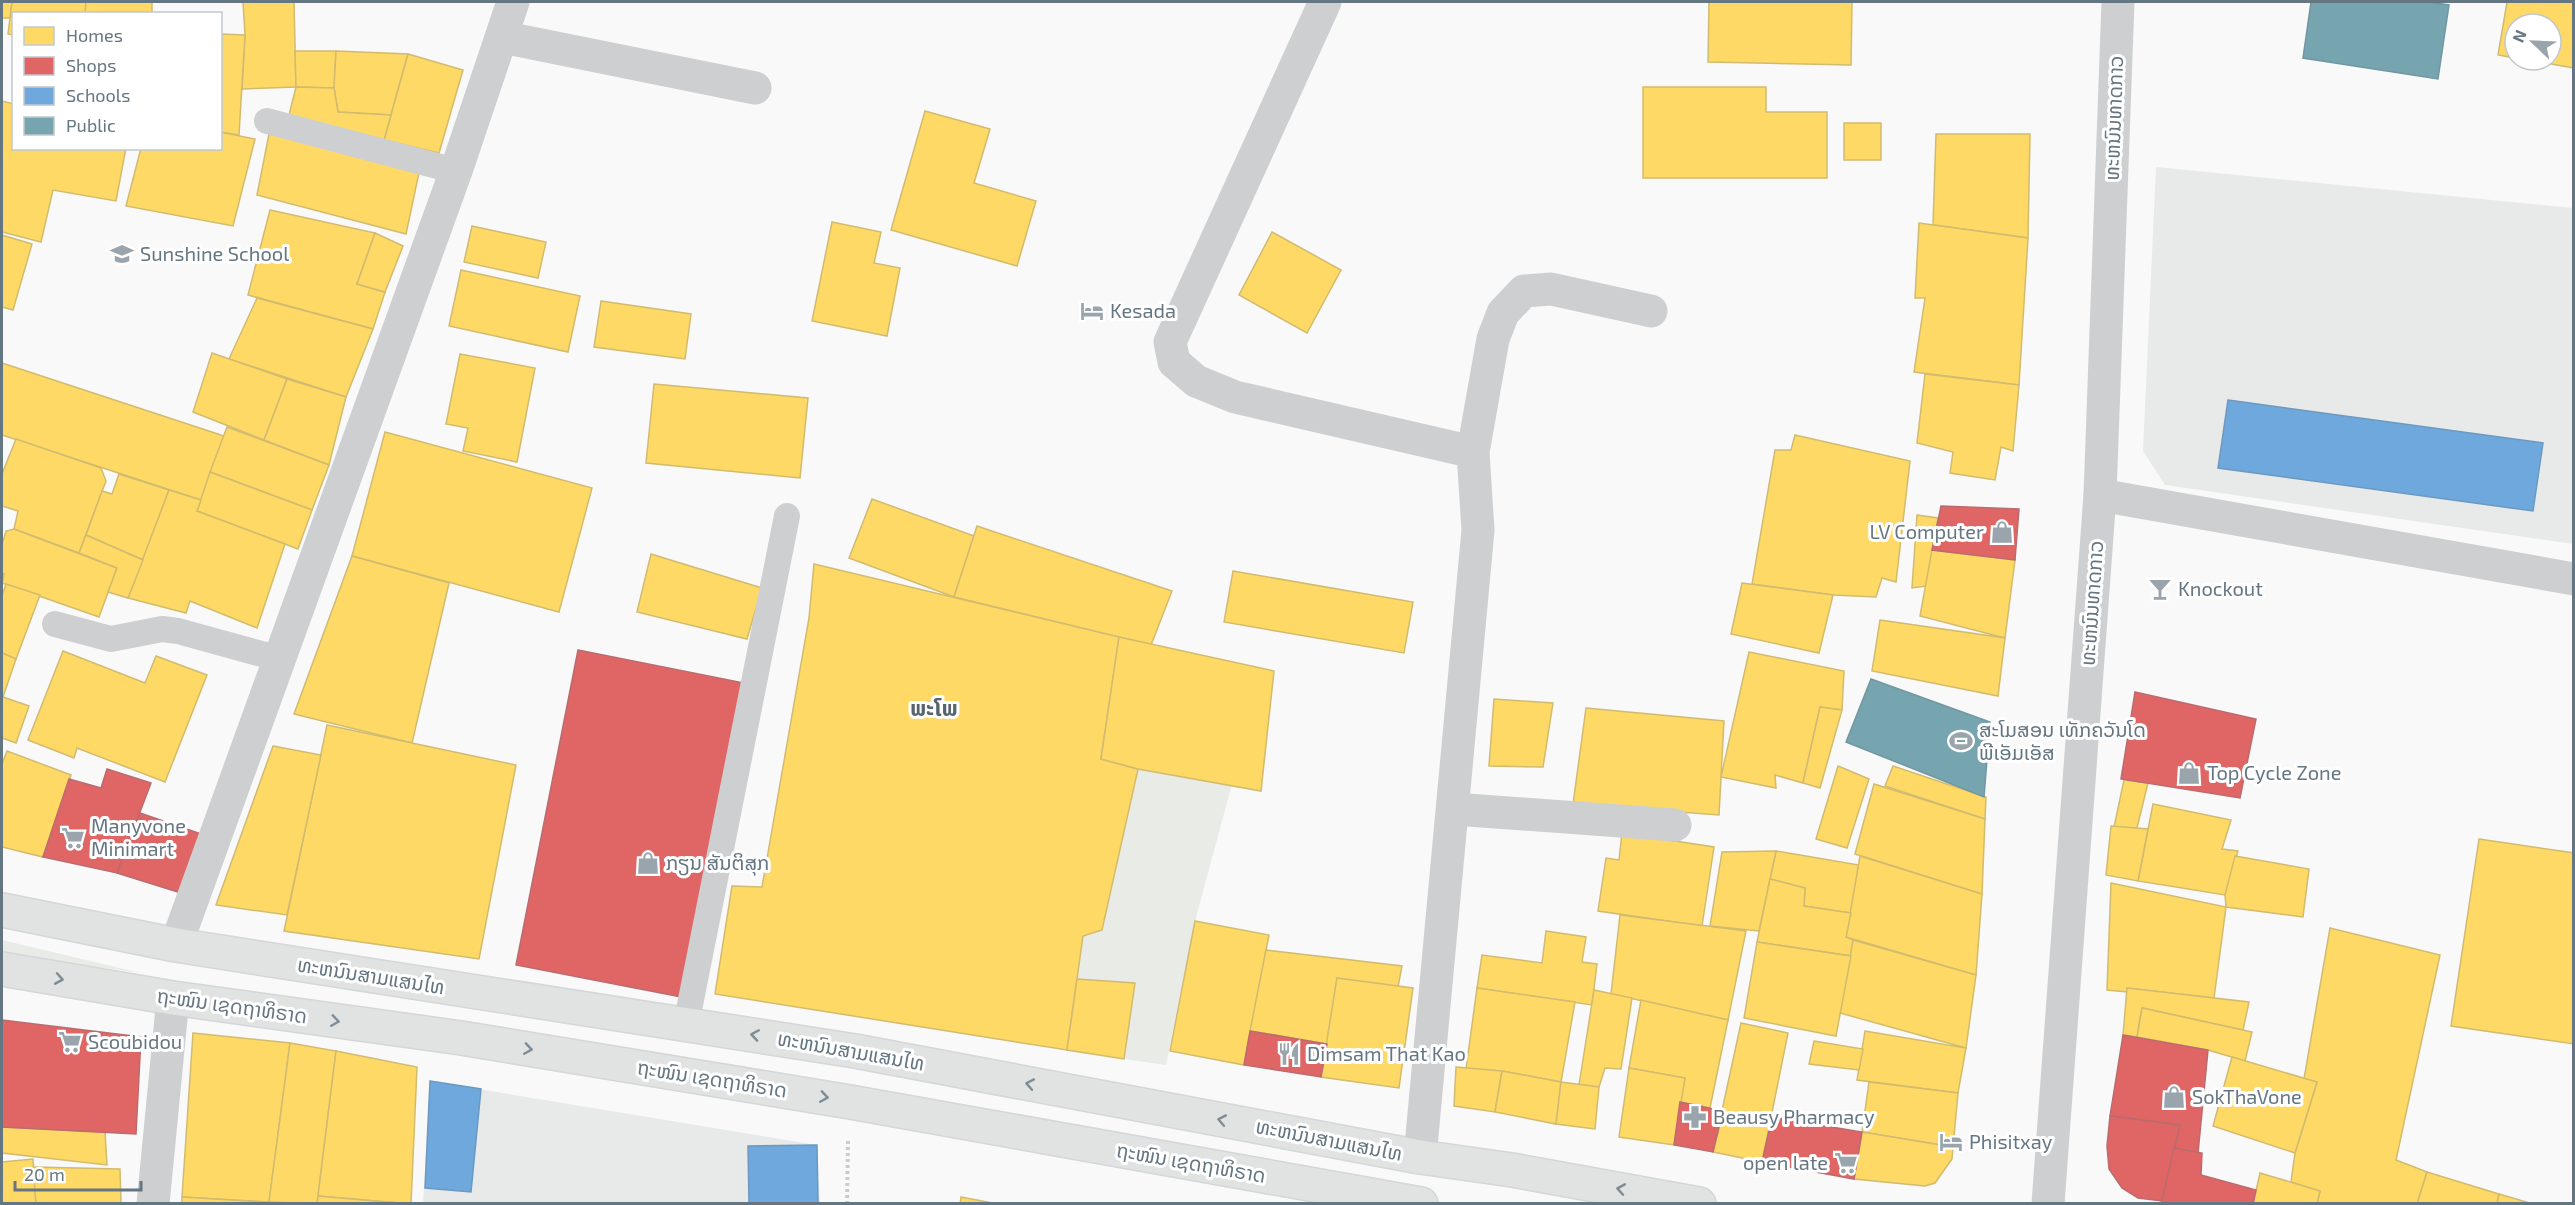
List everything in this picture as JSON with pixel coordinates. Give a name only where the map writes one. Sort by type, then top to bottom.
[{"type":"main road","name":"ທະຫນົນສາມແສນໄທ","points":[[2,910],[176,945],[855,1051],[1420,1157],[1512,1170],[1699,1203]]},
{"type":"main road","name":"ຖະໜົນ ເຊດຖາທິຣາດ","points":[[2,969],[173,998],[461,1038],[850,1102],[1421,1203]]},
{"type":"street","points":[[176,945],[456,171],[513,2]]},
{"type":"street","points":[[1325,2],[1170,342],[1174,362],[1196,381],[1235,397],[1473,452]]},
{"type":"street","name":"ທະຫນົນທາດກາວ","points":[[2048,1203],[2100,495],[2118,2]]},
{"type":"street","points":[[502,37],[755,88]]},
{"type":"street","points":[[1420,1157],[1454,809],[1478,530],[1473,452],[1493,339],[1503,313],[1524,291],[1551,289],[1651,311]]},
{"type":"street","points":[[2100,495],[2574,579]]},
{"type":"street","points":[[1454,809],[1675,825]]},
{"type":"street","points":[[153,1203],[173,998]]},
{"type":"lane","points":[[267,121],[456,171]]},
{"type":"lane","points":[[686,1024],[787,516]]},
{"type":"lane","points":[[55,624],[111,639],[145,631],[170,630],[280,658]]},
{"type":"path","points":[[847,1203],[850,1102]]},
{"type":"shaded area","points":[[2156,167],[2573,208],[2573,544],[2165,485],[2143,451]]},
{"type":"shaded area","points":[[1138,769],[1232,784],[1195,921],[1166,1065],[1124,1059],[1135,984],[1077,979],[1083,936],[1102,929]]},
{"type":"shaded area","points":[[2,940],[141,973],[2,954]]},
{"type":"shaded area","points":[[430,1081],[817,1145],[820,1203],[423,1204]]},
{"type":"building: Homes","points":[[2,2],[12,2],[10,18],[2,18]]},
{"type":"building: Homes","points":[[12,2],[86,2],[85,12],[12,12],[12,35],[8,34]]},
{"type":"building: Homes","points":[[86,2],[152,2],[152,12],[85,12]]},
{"type":"building: Homes","points":[[243,2],[294,2],[296,87],[242,89],[245,35]]},
{"type":"building: Homes","points":[[1709,2],[1852,2],[1851,65],[1708,62]]},
{"type":"building: Homes","points":[[2507,2],[2574,2],[2574,68],[2563,66],[2563,12],[2505,12]]},
{"type":"building: Homes","points":[[2503,26],[2503,56],[2498,55]]},
{"type":"building: Homes","points":[[222,34],[245,35],[239,135],[222,132]]},
{"type":"building: Homes","points":[[295,51],[336,51],[334,88],[296,87]]},
{"type":"building: Homes","points":[[336,51],[408,54],[391,115],[338,112],[334,88]]},
{"type":"building: Homes","points":[[408,54],[463,70],[439,153],[384,140]]},
{"type":"building: Homes","points":[[296,87],[334,88],[338,112],[391,115],[384,140],[288,119]]},
{"type":"building: Homes","points":[[1643,87],[1766,87],[1766,112],[1827,112],[1827,178],[1643,178]]},
{"type":"building: Homes","points":[[2,101],[12,104],[12,150],[126,150],[116,201],[53,190],[41,242],[2,232]]},
{"type":"building: Homes","points":[[925,111],[990,129],[974,183],[1036,201],[1017,266],[891,230]]},
{"type":"building: Homes","points":[[1844,123],[1881,123],[1881,160],[1844,160]]},
{"type":"building: Homes","points":[[270,129],[420,168],[406,234],[257,195]]},
{"type":"building: Homes","points":[[222,132],[255,139],[233,226],[126,206],[140,150],[222,150]]},
{"type":"building: Homes","points":[[1936,134],[2030,134],[2028,238],[1933,225]]},
{"type":"building: Homes","points":[[270,210],[375,233],[357,284],[385,292],[373,329],[248,295]]},
{"type":"building: Homes","points":[[832,222],[881,232],[874,263],[900,268],[887,336],[812,321]]},
{"type":"building: Homes","points":[[1919,223],[2028,238],[2019,385],[1914,372],[1925,298],[1915,298]]},
{"type":"building: Homes","points":[[472,226],[546,242],[538,278],[464,262]]},
{"type":"building: Homes","points":[[1272,232],[1341,270],[1307,333],[1239,295]]},
{"type":"building: Homes","points":[[375,233],[403,246],[385,292],[357,284]]},
{"type":"building: Homes","points":[[2,235],[32,244],[13,310],[2,307]]},
{"type":"building: Homes","points":[[461,270],[580,296],[568,352],[449,326]]},
{"type":"building: Homes","points":[[257,298],[373,329],[346,397],[229,359]]},
{"type":"building: Homes","points":[[601,301],[691,314],[685,359],[594,347]]},
{"type":"building: Homes","points":[[212,353],[287,379],[264,440],[193,412]]},
{"type":"building: Homes","points":[[460,354],[535,368],[517,462],[463,451],[468,428],[446,424]]},
{"type":"building: Homes","points":[[2,363],[224,436],[201,500],[2,435]]},
{"type":"building: Homes","points":[[1925,374],[2019,385],[2013,451],[2001,447],[1995,480],[1950,473],[1953,452],[1917,443]]},
{"type":"building: Homes","points":[[287,379],[346,397],[329,465],[264,440]]},
{"type":"building: Homes","points":[[654,384],[808,398],[800,478],[646,463]]},
{"type":"building: Homes","points":[[227,427],[329,465],[312,510],[210,472]]},
{"type":"building: Homes","points":[[385,432],[592,488],[559,612],[352,556]]},
{"type":"building: Homes","points":[[1795,435],[1910,461],[1896,582],[1882,578],[1876,597],[1833,595],[1752,584],[1775,450],[1791,450]]},
{"type":"building: Homes","points":[[16,439],[101,468],[106,481],[79,553],[14,529],[18,511],[2,506],[2,474]]},
{"type":"building: Homes","points":[[210,472],[312,510],[298,549],[197,511]]},
{"type":"building: Homes","points":[[119,474],[169,490],[143,560],[86,535],[102,491],[112,494]]},
{"type":"building: Homes","points":[[169,490],[201,500],[197,511],[285,544],[257,628],[190,601],[186,613],[128,598]]},
{"type":"building: Homes","points":[[872,499],[974,536],[954,597],[849,558]]},
{"type":"building: Homes","points":[[1917,515],[1938,518],[1926,586],[1912,588]]},
{"type":"building: Homes","points":[[977,526],[1172,591],[1151,645],[954,597]]},
{"type":"building: Homes","points":[[14,529],[117,568],[99,617],[2,583],[4,574],[2,573],[2,544],[6,531]]},
{"type":"building: Homes","points":[[86,535],[143,560],[128,598],[108,592],[117,568],[79,553]]},
{"type":"building: Homes","points":[[1932,550],[2015,560],[2005,638],[1920,616]]},
{"type":"building: Homes","points":[[651,554],[762,588],[747,639],[637,612]]},
{"type":"building: Homes","points":[[352,556],[449,583],[412,743],[294,714]]},
{"type":"building: Homes","points":[[814,564],[1119,637],[1101,759],[1138,769],[1102,930],[1083,936],[1067,1050],[715,994],[732,886],[762,887],[809,618]]},
{"type":"building: Homes","points":[[1233,571],[1413,602],[1404,653],[1224,622]]},
{"type":"building: Homes","points":[[1742,583],[1833,595],[1819,653],[1731,634]]},
{"type":"building: Homes","points":[[6,584],[40,595],[16,659],[2,653],[2,596]]},
{"type":"building: Homes","points":[[1880,620],[2005,638],[1998,696],[1872,671]]},
{"type":"building: Homes","points":[[1119,637],[1274,671],[1261,791],[1138,769],[1101,759]]},
{"type":"building: Homes","points":[[63,651],[145,683],[156,656],[207,675],[165,782],[77,748],[74,758],[28,740]]},
{"type":"building: Homes","points":[[1749,652],[1844,671],[1842,710],[1820,707],[1803,783],[1775,775],[1776,788],[1721,777]]},
{"type":"building: Homes","points":[[2,653],[16,659],[3,697],[29,706],[16,743],[2,738]]},
{"type":"building: Homes","points":[[1494,699],[1553,703],[1543,767],[1489,766]]},
{"type":"building: Homes","points":[[1820,707],[1842,710],[1820,788],[1803,783]]},
{"type":"building: Homes","points":[[1586,708],[1724,721],[1719,815],[1573,804]]},
{"type":"building: Homes","points":[[327,725],[516,765],[479,959],[284,931]]},
{"type":"building: Homes","points":[[273,746],[321,755],[287,915],[216,905]]},
{"type":"building: Homes","points":[[7,751],[71,775],[43,857],[2,847],[2,764]]},
{"type":"building: Homes","points":[[1838,766],[1869,779],[1847,848],[1816,839]]},
{"type":"building: Homes","points":[[1893,766],[1986,797],[1985,819],[1885,786]]},
{"type":"building: Homes","points":[[2124,780],[2148,783],[2137,828],[2114,827]]},
{"type":"building: Homes","points":[[1874,784],[1985,819],[1982,894],[1855,854]]},
{"type":"building: Homes","points":[[2153,804],[2231,820],[2222,849],[2238,851],[2225,895],[2138,881]]},
{"type":"building: Homes","points":[[2111,826],[2148,829],[2138,881],[2106,875]]},
{"type":"building: Homes","points":[[1622,833],[1714,847],[1702,926],[1598,911],[1606,858],[1619,860]]},
{"type":"building: Homes","points":[[2479,839],[2574,853],[2574,1044],[2451,1026]]},
{"type":"building: Homes","points":[[1776,851],[1859,865],[1851,913],[1804,906],[1805,888],[1770,879]]},
{"type":"building: Homes","points":[[1776,851],[1759,931],[1710,926],[1722,852]]},
{"type":"building: Homes","points":[[1860,856],[1982,894],[1976,975],[1846,937]]},
{"type":"building: Homes","points":[[2235,856],[2309,869],[2303,917],[2226,907],[2225,895]]},
{"type":"building: Homes","points":[[1770,879],[1805,888],[1804,906],[1851,913],[1846,937],[1853,940],[1851,956],[1757,942]]},
{"type":"building: Homes","points":[[2111,883],[2226,907],[2214,998],[2127,988],[2127,992],[2107,990]]},
{"type":"building: Homes","points":[[1620,915],[1746,931],[1728,1020],[1611,994]]},
{"type":"building: Homes","points":[[1195,921],[1269,935],[1244,1065],[1170,1051]]},
{"type":"building: Homes","points":[[2330,928],[2440,955],[2396,1160],[2427,1172],[2417,1204],[2317,1204],[2320,1191],[2291,1182],[2295,1153],[2317,1082],[2304,1079]]},
{"type":"building: Homes","points":[[1546,931],[1586,937],[1582,962],[1597,964],[1592,1005],[1477,988],[1482,955],[1542,963]]},
{"type":"building: Homes","points":[[1853,940],[1976,975],[1966,1048],[1840,1013]]},
{"type":"building: Homes","points":[[1757,942],[1851,956],[1836,1036],[1744,1018]]},
{"type":"building: Homes","points":[[1266,950],[1402,966],[1398,987],[1337,978],[1327,1044],[1250,1031]]},
{"type":"building: Homes","points":[[1337,978],[1413,988],[1399,1088],[1321,1077]]},
{"type":"building: Homes","points":[[1077,979],[1135,983],[1124,1059],[1067,1050]]},
{"type":"building: Homes","points":[[1477,988],[1575,1002],[1561,1082],[1502,1071],[1466,1069]]},
{"type":"building: Homes","points":[[2127,988],[2249,1002],[2243,1030],[2142,1008],[2137,1037],[2123,1035]]},
{"type":"building: Homes","points":[[1594,990],[1632,998],[1621,1069],[1605,1068],[1599,1087],[1579,1085]]},
{"type":"building: Homes","points":[[1641,1000],[1728,1020],[1710,1108],[1680,1102],[1685,1078],[1629,1068]]},
{"type":"building: Homes","points":[[2142,1008],[2252,1032],[2245,1061],[2208,1050],[2137,1037]]},
{"type":"building: Homes","points":[[1741,1023],[1788,1033],[1762,1162],[1713,1152]]},
{"type":"building: Homes","points":[[1865,1031],[1966,1048],[1958,1093],[1857,1080]]},
{"type":"building: Homes","points":[[193,1033],[290,1043],[269,1202],[182,1197]]},
{"type":"building: Homes","points":[[1814,1041],[1863,1049],[1859,1070],[1809,1064]]},
{"type":"building: Homes","points":[[290,1043],[336,1051],[317,1204],[269,1202]]},
{"type":"building: Homes","points":[[336,1051],[417,1067],[411,1204],[318,1196]]},
{"type":"building: Homes","points":[[2232,1057],[2317,1082],[2295,1153],[2213,1126]]},
{"type":"building: Homes","points":[[1456,1067],[1502,1071],[1495,1112],[1454,1106]]},
{"type":"building: Homes","points":[[1629,1068],[1685,1078],[1674,1145],[1619,1137]]},
{"type":"building: Homes","points":[[1502,1071],[1561,1082],[1556,1124],[1495,1112]]},
{"type":"building: Homes","points":[[1561,1082],[1599,1087],[1595,1129],[1556,1124]]},
{"type":"building: Homes","points":[[1869,1082],[1958,1093],[1953,1147],[1862,1132]]},
{"type":"building: Homes","points":[[2,1127],[105,1132],[107,1165],[2,1153]]},
{"type":"building: Homes","points":[[1862,1132],[1953,1147],[1952,1159],[1935,1183],[1925,1186],[1854,1179]]},
{"type":"building: Homes","points":[[33,1159],[36,1204],[2,1204],[2,1162]]},
{"type":"building: Homes","points":[[33,1167],[120,1169],[121,1204],[36,1204]]},
{"type":"building: Homes","points":[[2427,1172],[2499,1194],[2497,1204],[2417,1204]]},
{"type":"building: Homes","points":[[2260,1173],[2320,1191],[2317,1204],[2253,1204]]},
{"type":"building: Homes","points":[[2499,1194],[2533,1204],[2497,1204]]},
{"type":"building: Homes","points":[[318,1196],[397,1203],[397,1204],[317,1204]]},
{"type":"building: Homes","points":[[182,1197],[283,1203],[182,1204]]},
{"type":"building: Homes","points":[[961,1197],[998,1204],[960,1204]]},
{"type":"building: Shops","points":[[1941,506],[2019,509],[2015,560],[1932,550]]},
{"type":"building: Shops","points":[[578,650],[744,683],[682,997],[516,965]]},
{"type":"building: Shops","points":[[2135,692],[2256,719],[2240,798],[2121,779]]},
{"type":"building: Shops","points":[[107,769],[151,783],[117,873],[43,857],[69,779],[101,788]]},
{"type":"building: Shops","points":[[140,813],[201,834],[178,892],[117,873]]},
{"type":"building: Shops","points":[[2,1020],[141,1037],[136,1134],[2,1127]]},
{"type":"building: Shops","points":[[1250,1031],[1327,1044],[1321,1077],[1244,1065]]},
{"type":"building: Shops","points":[[2123,1035],[2208,1050],[2198,1153],[2174,1148],[2180,1125],[2110,1116]]},
{"type":"building: Shops","points":[[1680,1102],[1723,1111],[1713,1152],[1674,1145]]},
{"type":"building: Shops","points":[[2110,1116],[2180,1125],[2162,1201],[2138,1198],[2122,1188],[2109,1169],[2107,1146]]},
{"type":"building: Shops","points":[[1772,1117],[1862,1132],[1854,1179],[1762,1162]]},
{"type":"building: Shops","points":[[2174,1148],[2202,1153],[2201,1175],[2256,1190],[2253,1204],[2161,1204]]},
{"type":"building: Schools","points":[[2228,400],[2543,443],[2533,511],[2218,468]]},
{"type":"building: Schools","points":[[430,1081],[481,1089],[471,1192],[425,1188]]},
{"type":"building: Schools","points":[[817,1145],[818,1204],[749,1204],[748,1146]]},
{"type":"building: Public","points":[[2311,2],[2428,2],[2449,5],[2438,79],[2303,58]]},
{"type":"building: Public","points":[[1871,679],[1990,722],[1984,797],[1846,742]]},
{"type":"place","name":"Sunshine School","points":[[122,254]]},
{"type":"place","name":"Kesada","points":[[1092,311]]},
{"type":"place","name":"LV Computer","points":[[2002,532]]},
{"type":"place","name":"Knockout","points":[[2160,589]]},
{"type":"place","name":"ສະໂມສອນ ເທັກຄວັນໂດ ພີເອັມເອັສ","points":[[1961,741]]},
{"type":"place","name":"Top Cycle Zone","points":[[2189,773]]},
{"type":"place","name":"Manyvone Minimart","points":[[73,838]]},
{"type":"place","name":"ກຽນ ສັນຕິສຸກ","points":[[648,863]]},
{"type":"place","name":"Scoubidou","points":[[70,1042]]},
{"type":"place","name":"Dimsam That Kao","points":[[1289,1054]]},
{"type":"place","name":"SokThaVone","points":[[2174,1097]]},
{"type":"place","name":"Beausy Pharmacy","points":[[1695,1117]]},
{"type":"place","name":"Phisitxay","points":[[1951,1142]]},
{"type":"place","name":"open late","points":[[1846,1163]]},
{"type":"district","name":"ພະໂພ","points":[[934,708]]}]
